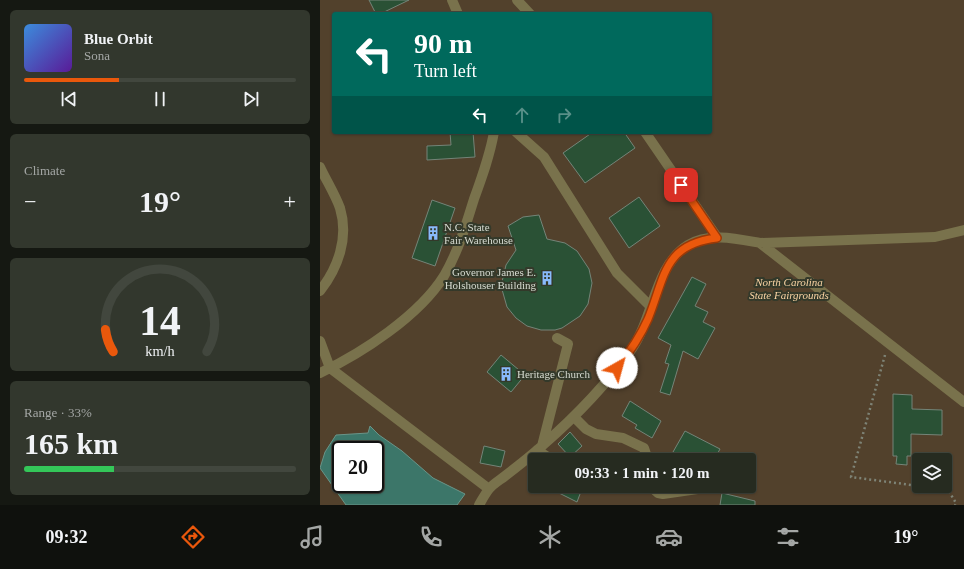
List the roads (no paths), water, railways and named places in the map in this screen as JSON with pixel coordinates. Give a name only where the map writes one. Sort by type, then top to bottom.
[{"type":"lane","points":[[452,0],[457,12]]},
{"type":"lane","points":[[517,0],[528,12]]},
{"type":"lane","points":[[320,373],[377,339],[409,315],[428,296],[444,276],[458,248],[491,150],[494,134]]},
{"type":"lane","points":[[518,134],[544,157],[617,273],[651,307]]},
{"type":"lane","points":[[646,134],[717,238]]},
{"type":"lane","points":[[320,167],[340,208],[343,222],[340,255],[331,277],[320,291]]},
{"type":"lane","points":[[479,505],[489,489],[540,448],[574,417],[632,349],[648,318],[662,277],[670,262],[680,251],[696,241],[717,238],[736,238],[760,243],[935,237],[964,230]]},
{"type":"lane","points":[[760,243],[964,402]]},
{"type":"lane","points":[[540,448],[568,344],[557,338]]},
{"type":"lane","points":[[320,341],[330,368],[489,489]]},
{"type":"lane","points":[[574,417],[586,429],[596,434],[623,438],[644,448],[646,453]]},
{"type":"lane","points":[[540,448],[545,453]]},
{"type":"lane","points":[[658,493],[670,493]]},
{"type":"water","points":[[370,426],[379,435],[402,451],[433,478],[465,494],[457,505],[346,505],[338,493],[384,493],[384,441],[332,441],[336,435],[368,433]]},
{"type":"water","points":[[332,441],[332,485],[320,468],[325,452]]},
{"type":"place","name":"N.C. State Fair Warehouse","points":[[433,233]]},
{"type":"place","name":"Governor James E. Holshouser Building","points":[[547,278]]},
{"type":"place","name":"Heritage Church","points":[[506,374]]},
{"type":"park label","name":"North Carolina State Fairgrounds","points":[[789,288]]}]
